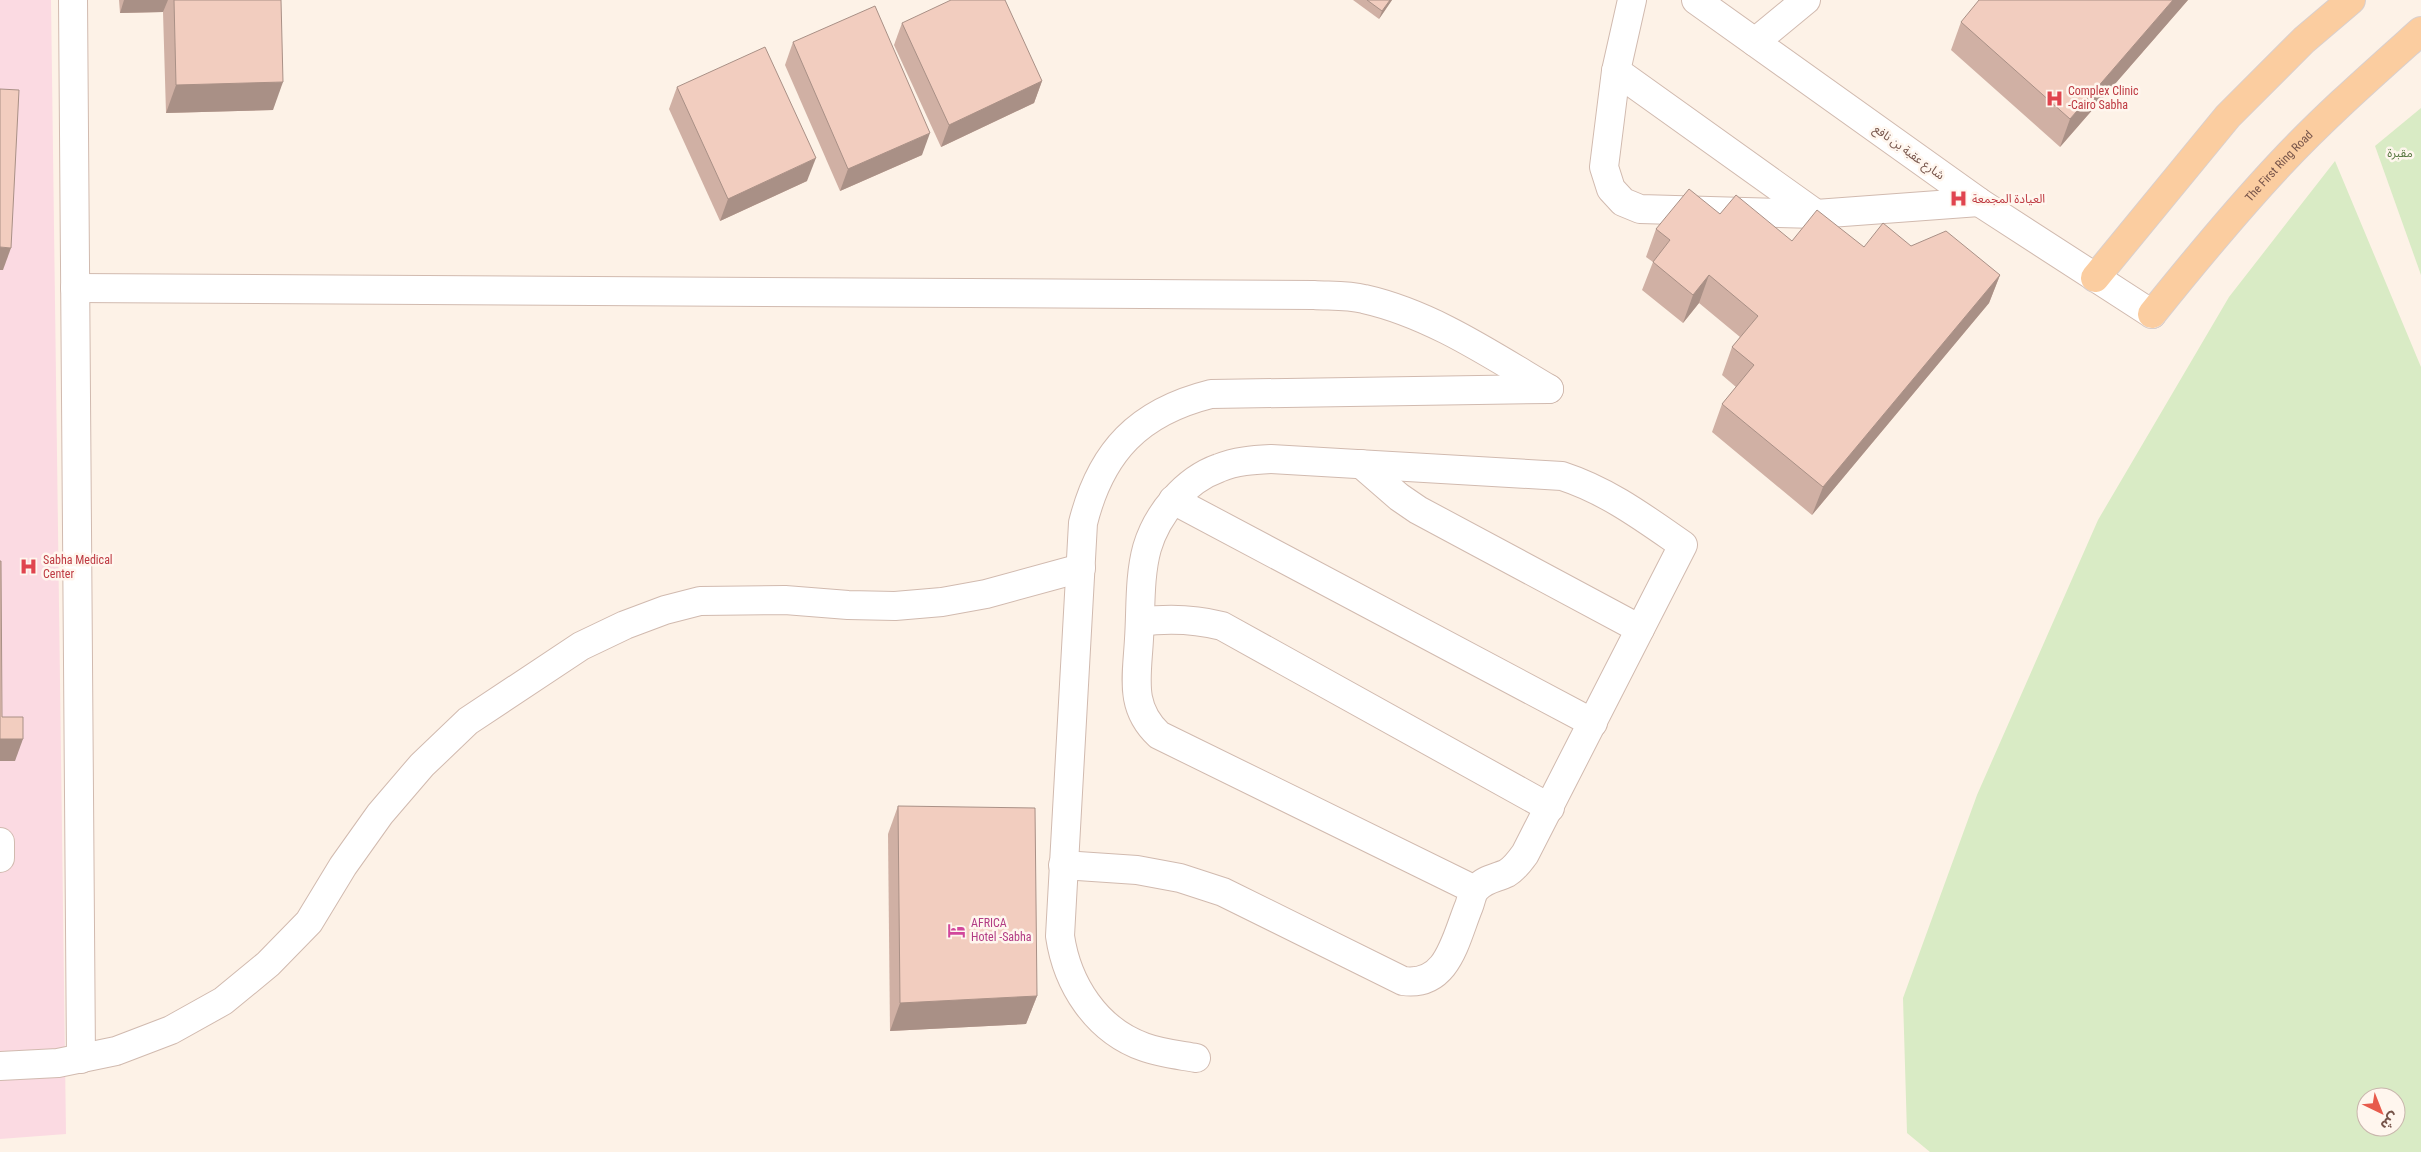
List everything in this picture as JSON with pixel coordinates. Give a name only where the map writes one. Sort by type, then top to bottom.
[{"type":"main road","points":[[2095,278],[2228,116],[2304,40],[2350,0]]},
{"type":"main road","name":"The First Ring Road","points":[[2152,314],[2196,258],[2280,163],[2357,88],[2421,31]]},
{"type":"street","points":[[73,0],[81,1059]]},
{"type":"street","points":[[1632,0],[1616,71],[1604,167],[1611,188],[1623,202],[1640,209],[1816,214],[1979,202]]},
{"type":"street","points":[[1755,42],[1806,0]]},
{"type":"street","name":"شارع عقبة بن نافع","points":[[1699,1],[1979,202],[2152,314]]},
{"type":"street","points":[[1616,71],[1816,214]]},
{"type":"street","points":[[75,288],[1304,295],[1362,298],[1417,314],[1476,346],[1548,389],[1238,392],[1211,394],[1183,401],[1158,412],[1135,428],[1116,448],[1101,471],[1090,496],[1083,523],[1063,865],[1060,936],[1063,955],[1077,990],[1090,1008],[1106,1024],[1124,1037],[1144,1047],[1196,1058]]},
{"type":"street","points":[[1063,865],[1137,870],[1180,878],[1223,892],[1403,981],[1416,983],[1428,979],[1439,972],[1447,961],[1475,890],[1488,880],[1507,873],[1517,865],[1525,854],[1683,545],[1618,500],[1594,488],[1562,476],[1271,459],[1244,461],[1218,468],[1194,482],[1173,500],[1158,523],[1147,548],[1143,575],[1137,701],[1148,725],[1159,735],[1475,890]]},
{"type":"street","points":[[1361,464],[1399,497],[1425,514],[1640,629]]},
{"type":"street","points":[[1173,500],[1593,723]]},
{"type":"street","points":[[0,1066],[58,1063],[116,1051],[171,1030],[222,1001],[268,964],[309,922],[343,866],[380,814],[422,765],[468,720],[580,646],[665,610],[700,601],[785,600],[848,606],[895,606],[942,602],[986,594],[1080,568]]},
{"type":"street","points":[[1140,622],[1178,619],[1197,620],[1222,626],[1550,808]]},
{"type":"street","points":[[0,842],[0,858]]},
{"type":"shaded area","name":"Sabha Medical Center","points":[[0,0],[51,0],[66,1134],[0,1139]]},
{"type":"green space","name":"مقبرة","points":[[2421,108],[2421,275],[2375,146]]},
{"type":"green space","points":[[2335,161],[2421,367],[2421,1152],[1930,1152],[1907,1133],[1903,998],[1977,795],[2098,520],[2229,297]]},
{"type":"building","points":[[174,0],[281,0],[283,82],[176,85]]},
{"type":"building","points":[[951,0],[1005,0],[1042,81],[949,125],[902,23]]},
{"type":"building","points":[[1367,0],[1390,0],[1382,11]]},
{"type":"building","name":"Complex Clinic -Cairo Sabha","points":[[1979,0],[2173,0],[2070,119],[1961,22]]},
{"type":"building","points":[[875,6],[930,133],[848,169],[793,42]]},
{"type":"building","points":[[765,47],[816,158],[728,199],[677,87]]},
{"type":"building","points":[[0,89],[19,90],[11,248],[0,247]]},
{"type":"building","points":[[1689,189],[1720,214],[1736,195],[1792,241],[1817,210],[1864,247],[1883,223],[1911,246],[1946,231],[2000,275],[1823,487],[1722,404],[1754,365],[1732,347],[1758,316],[1709,275],[1693,295],[1653,262],[1670,240],[1656,229]]},
{"type":"building","points":[[0,561],[2,717],[23,717],[23,739],[0,739]]},
{"type":"building","name":"AFRICA Hotel -Sabha","points":[[898,806],[1035,808],[1037,996],[900,1003]]},
{"type":"place","name":"Complex Clinic -Cairo Sabha","points":[[2054,98]]},
{"type":"place","name":"العيادة المجمعة","points":[[1958,199]]},
{"type":"place","name":"Sabha Medical Center","points":[[29,567]]},
{"type":"place","name":"AFRICA Hotel -Sabha","points":[[957,930]]}]
